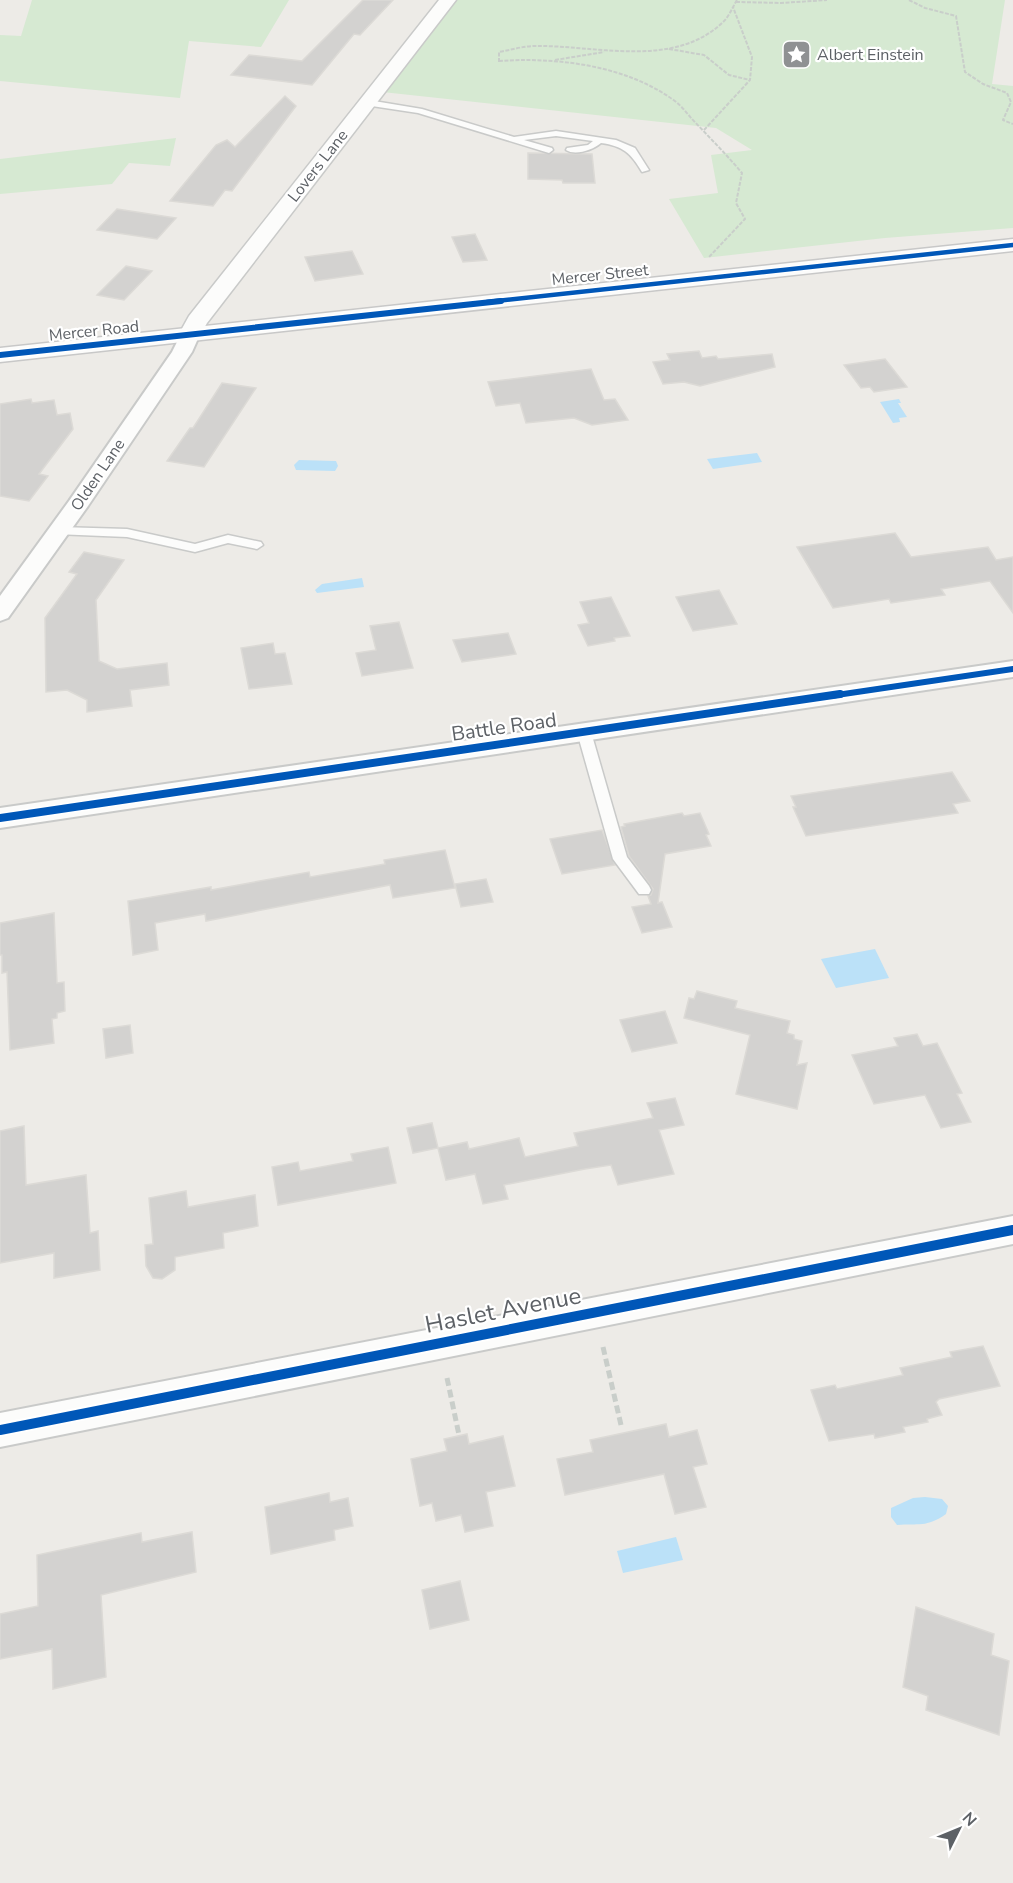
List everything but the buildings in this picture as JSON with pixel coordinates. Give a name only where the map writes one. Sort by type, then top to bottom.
[{"type":"main road","name":"Lovers Lane","points":[[190,334],[197,321],[448,0]]},
{"type":"main road","name":"Mercer Street","points":[[190,334],[1013,244]]},
{"type":"main road","name":"Mercer Road","points":[[0,355],[190,334]]},
{"type":"street","name":"Olden Lane","points":[[0,613],[182,352],[190,334]]},
{"type":"street","name":"Battle Road","points":[[0,818],[1013,669]]},
{"type":"street","name":"Haslet Avenue","points":[[0,1430],[1013,1230]]},
{"type":"lane","points":[[368,103],[416,110],[549,150]]},
{"type":"lane","points":[[512,140],[532,134],[576,133],[599,140],[625,143],[637,153],[645,170]]},
{"type":"lane","points":[[570,150],[591,147],[599,140]]},
{"type":"lane","points":[[59,531],[127,533],[195,548],[228,538],[257,545]]},
{"type":"lane","points":[[584,732],[620,860],[644,890]]},
{"type":"path","points":[[665,49],[707,35],[724,22],[736,1],[782,3],[827,0]]},
{"type":"path","points":[[909,0],[925,8],[956,16],[965,72],[983,84],[1007,93],[1011,102],[1003,120],[1013,124]]},
{"type":"path","points":[[704,130],[750,80],[752,57],[733,7]]},
{"type":"path","points":[[715,261],[707,260],[745,219],[736,203],[742,173],[717,141],[674,101],[657,90],[596,69],[548,61],[519,59],[499,62],[499,52],[538,45],[614,50],[665,49],[704,55],[729,75],[750,80]]},
{"type":"path","points":[[548,61],[614,50]]},
{"type":"path","points":[[603,1347],[621,1425]]},
{"type":"path","points":[[447,1378],[459,1436]]},
{"type":"green space","points":[[32,0],[289,0],[261,47],[189,41],[180,98],[0,81],[0,35],[21,36]]},
{"type":"green space","points":[[445,0],[1005,0],[992,84],[1013,86],[1013,228],[885,238],[704,258],[669,199],[718,193],[711,155],[752,150],[716,128],[373,91]]},
{"type":"green space","points":[[176,138],[170,166],[129,163],[112,184],[0,194],[0,159]]},
{"type":"water","points":[[899,399],[901,403],[898,403],[907,417],[899,418],[900,422],[893,423],[880,402]]},
{"type":"water","points":[[757,453],[762,462],[713,469],[707,459]]},
{"type":"water","points":[[299,460],[336,461],[338,466],[335,471],[296,470],[294,465]]},
{"type":"water","points":[[362,578],[364,587],[317,593],[315,590],[322,584]]},
{"type":"water","points":[[875,949],[889,978],[836,988],[821,959]]},
{"type":"water","points":[[913,1498],[942,1499],[948,1506],[946,1514],[928,1523],[897,1525],[891,1517],[891,1508]]},
{"type":"water","points":[[676,1537],[683,1560],[623,1573],[617,1551]]},
{"type":"cycle path","points":[[0,355],[1013,245]]},
{"type":"cycle path","points":[[0,818],[1013,669]]},
{"type":"cycle path","points":[[0,1430],[1013,1230]]},
{"type":"place","name":"Albert Einstein","points":[[796,55]]}]
